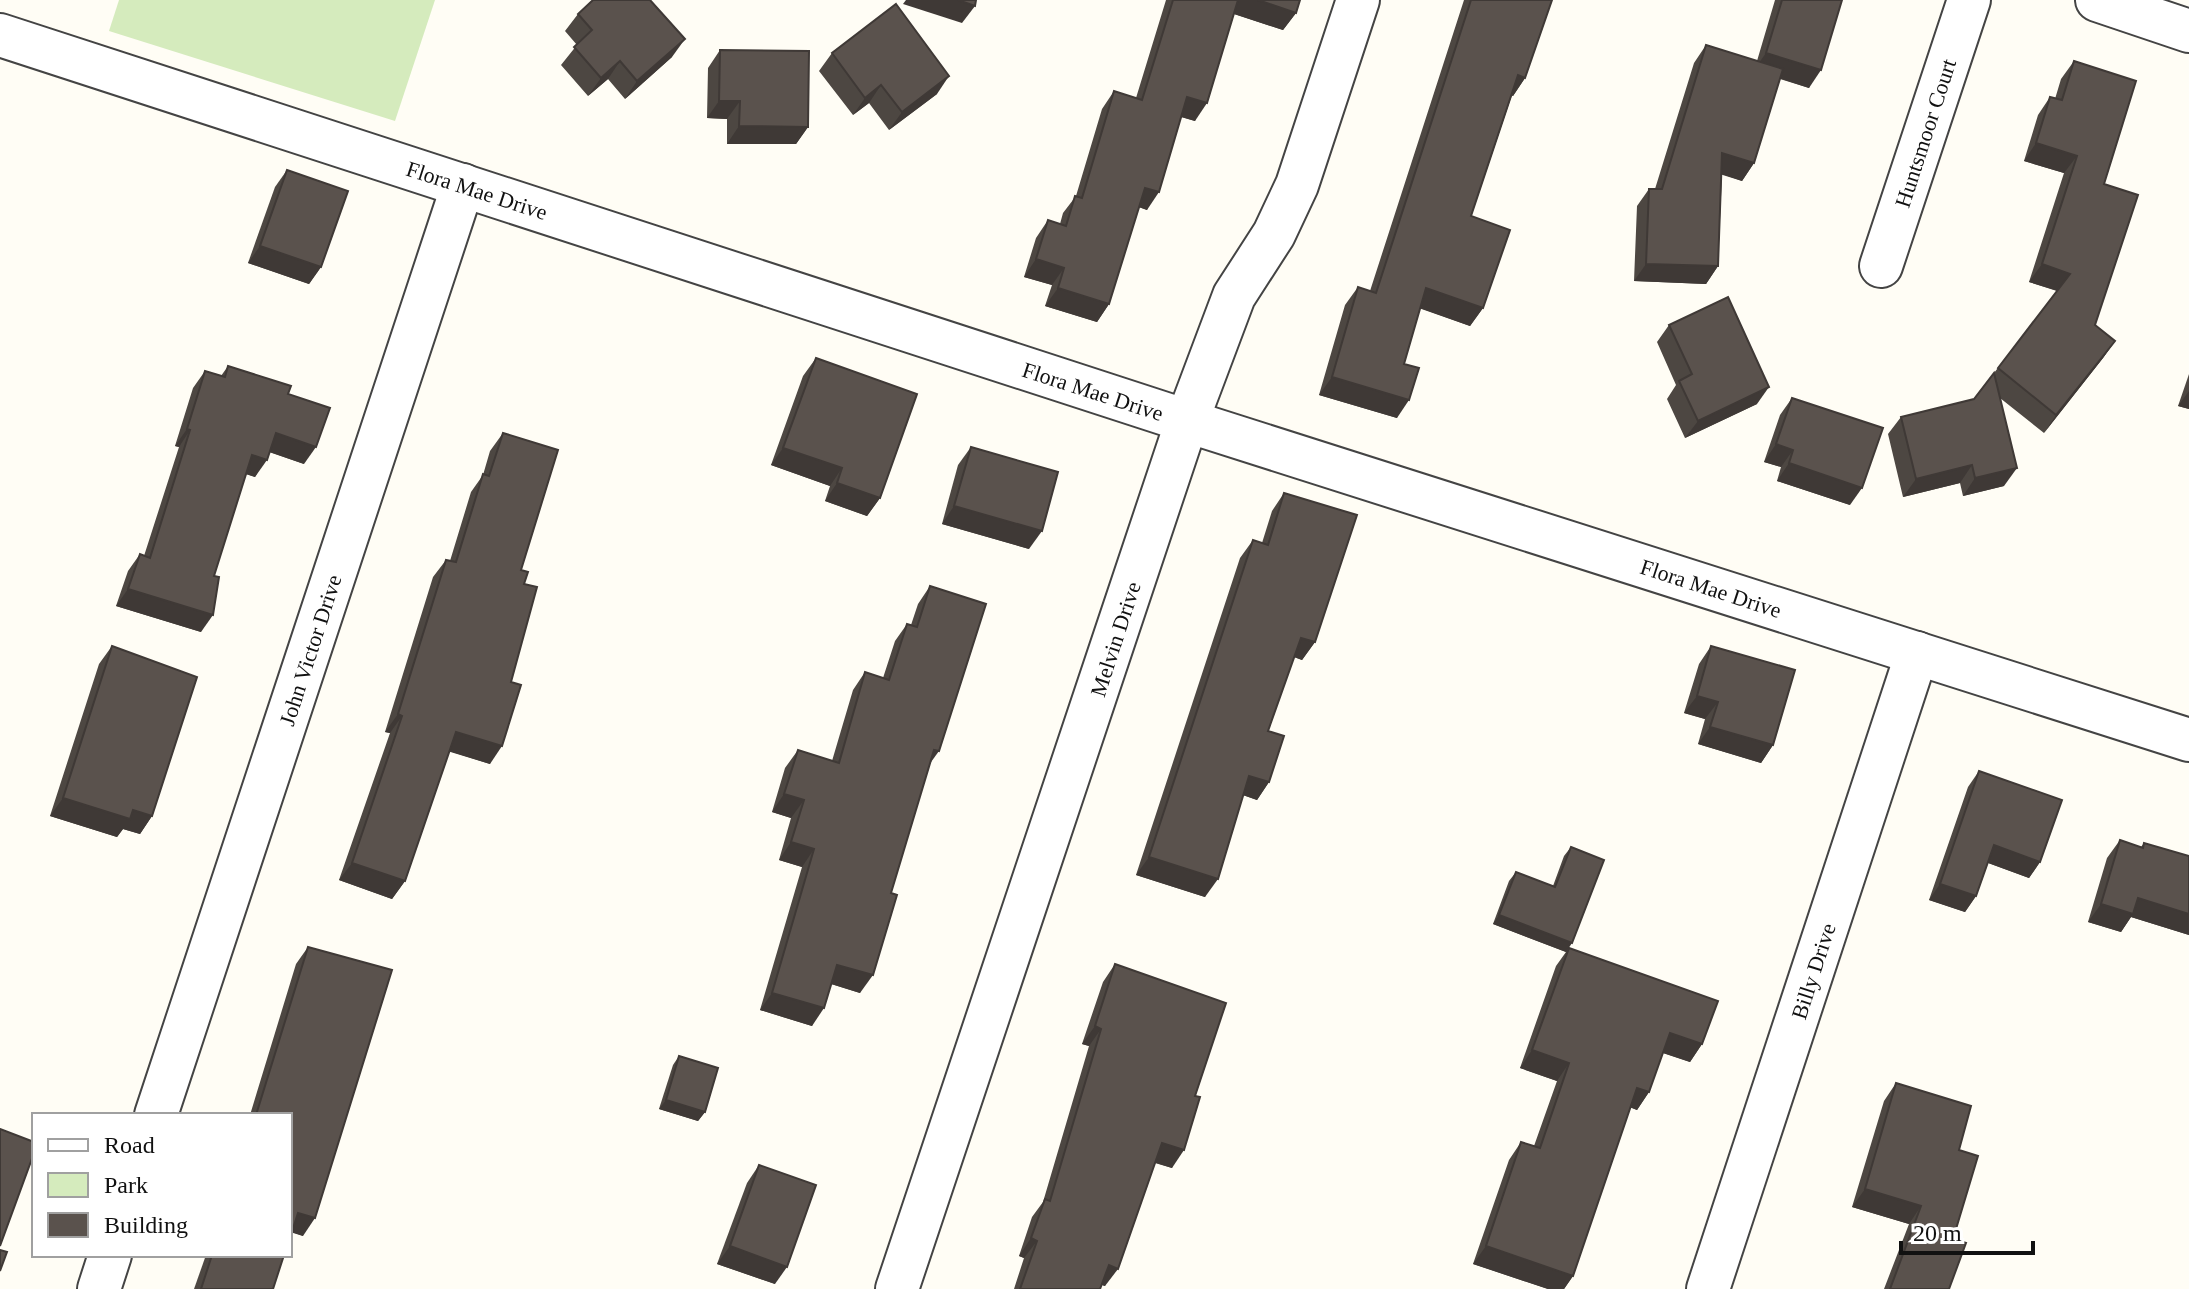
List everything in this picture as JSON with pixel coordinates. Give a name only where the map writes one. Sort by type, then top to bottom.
[{"type":"street","name":"Melvin Drive","points":[[897,1289],[1187,421],[1234,296],[1274,234],[1297,185],[1358,0]]},
{"type":"street","name":"Huntsmoor Court","points":[[1881,266],[1969,0]]},
{"type":"street","points":[[2097,0],[2189,31]]},
{"type":"street","name":"Flora Mae Drive","points":[[0,35],[1187,421],[2189,740]]},
{"type":"street","name":"John Victor Drive","points":[[157,1113],[463,185]]},
{"type":"street","name":"Billy Drive","points":[[1708,1289],[1917,653]]},
{"type":"street","points":[[99,1289],[109,1257]]},
{"type":"green space","points":[[119,0],[435,0],[395,121],[109,31]]},
{"type":"building","points":[[593,0],[650,0],[685,39],[637,81],[620,61],[601,78],[574,47],[592,30],[578,14]]},
{"type":"building","points":[[958,0],[976,0],[975,6]]},
{"type":"building","points":[[1173,0],[1238,0],[1207,103],[1187,97],[1159,192],[1145,188],[1109,304],[1058,288],[1064,268],[1036,259],[1048,220],[1066,226],[1075,196],[1082,198],[1114,91],[1142,100]]},
{"type":"building","points":[[1258,0],[1300,0],[1296,13]]},
{"type":"building","points":[[1471,0],[1552,0],[1525,78],[1518,75],[1471,216],[1510,230],[1483,308],[1426,288],[1404,364],[1419,368],[1409,400],[1332,377],[1358,287],[1376,293]]},
{"type":"building","points":[[1782,0],[1842,0],[1821,70],[1766,53]]},
{"type":"building","points":[[896,4],[949,76],[902,112],[881,85],[865,98],[832,53]]},
{"type":"building","points":[[1706,45],[1783,69],[1754,163],[1722,153],[1718,266],[1646,264],[1649,189],[1662,189]]},
{"type":"building","points":[[720,50],[809,51],[808,127],[739,126],[740,101],[719,101]]},
{"type":"building","points":[[2074,61],[2136,81],[2104,184],[2138,195],[2095,325],[2115,341],[2056,415],[1998,368],[2070,274],[2042,264],[2077,156],[2036,143],[2050,97],[2062,100]]},
{"type":"building","points":[[287,170],[348,191],[321,267],[260,246]]},
{"type":"building","points":[[1728,297],[1769,387],[1698,421],[1679,381],[1692,374],[1669,325]]},
{"type":"building","points":[[816,358],[917,394],[880,498],[837,483],[842,468],[783,448]]},
{"type":"building","points":[[228,366],[291,386],[288,394],[330,408],[316,447],[276,433],[267,460],[252,455],[214,576],[219,577],[213,615],[128,589],[140,554],[150,558],[205,371],[225,377]]},
{"type":"building","points":[[1994,373],[2017,468],[1975,478],[1972,465],[1916,479],[1901,417],[1974,399]]},
{"type":"building","points":[[1792,398],[1883,428],[1862,488],[1789,463],[1793,450],[1776,444]]},
{"type":"building","points":[[503,433],[558,450],[521,570],[528,572],[524,584],[537,587],[511,682],[521,685],[502,746],[456,732],[405,881],[352,863],[402,716],[398,714],[446,560],[456,562],[483,474],[489,476]]},
{"type":"building","points":[[971,447],[1058,472],[1042,531],[954,506]]},
{"type":"building","points":[[1284,493],[1357,515],[1315,642],[1301,638],[1268,731],[1284,736],[1269,782],[1249,776],[1218,879],[1149,857],[1253,540],[1268,545]]},
{"type":"building","points":[[930,586],[986,604],[939,751],[934,750],[891,893],[897,895],[873,975],[837,965],[824,1008],[772,993],[814,849],[791,842],[804,800],[784,794],[798,750],[839,763],[865,672],[889,680],[907,624],[917,627]]},
{"type":"building","points":[[112,646],[197,677],[152,816],[133,810],[130,819],[63,798]]},
{"type":"building","points":[[1711,646],[1795,670],[1773,745],[1710,727],[1718,702],[1697,696]]},
{"type":"building","points":[[1979,771],[2062,800],[2040,862],[1994,845],[1976,896],[1940,884]]},
{"type":"building","points":[[2120,840],[2143,848],[2144,843],[2189,856],[2189,914],[2138,898],[2133,914],[2101,904]]},
{"type":"building","points":[[1571,847],[1604,860],[1572,943],[1499,915],[1516,872],[1555,887]]},
{"type":"building","points":[[308,947],[392,970],[315,1218],[298,1213],[292,1232],[292,1113],[257,1113]]},
{"type":"building","points":[[1569,948],[1718,1001],[1702,1044],[1670,1033],[1649,1092],[1637,1088],[1573,1276],[1486,1246],[1521,1142],[1540,1148],[1569,1063],[1532,1050]]},
{"type":"building","points":[[1115,964],[1226,1003],[1195,1096],[1200,1097],[1184,1150],[1162,1143],[1118,1269],[1109,1265],[1100,1289],[1020,1289],[1037,1241],[1031,1238],[1045,1199],[1050,1201],[1101,1029],[1095,1026]]},
{"type":"building","points":[[679,1056],[718,1068],[705,1112],[666,1100]]},
{"type":"building","points":[[1896,1083],[1971,1106],[1959,1150],[1978,1156],[1953,1239],[1966,1243],[1949,1289],[1890,1289],[1921,1206],[1865,1189]]},
{"type":"building","points":[[0,1129],[32,1141],[32,1158],[0,1246]]},
{"type":"building","points":[[759,1165],[816,1185],[787,1267],[730,1246]]},
{"type":"building","points":[[0,1250],[7,1252],[0,1271]]},
{"type":"building","points":[[211,1257],[283,1257],[273,1289],[201,1289]]}]
